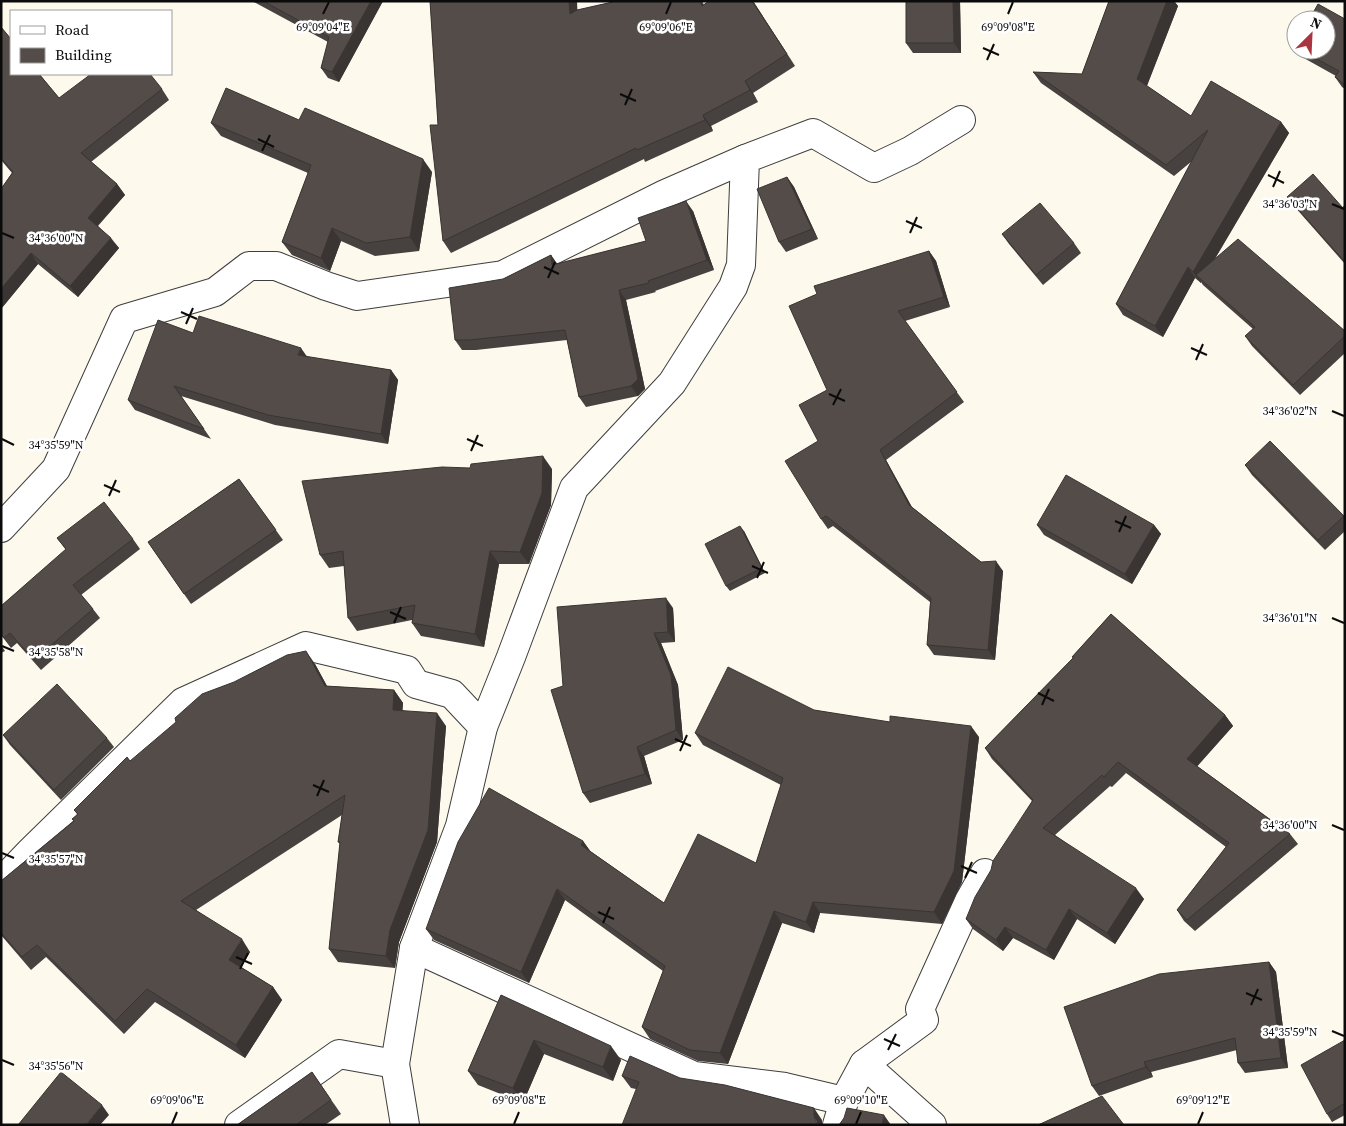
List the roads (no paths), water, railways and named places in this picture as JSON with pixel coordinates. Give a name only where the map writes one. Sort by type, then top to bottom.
[{"type":"street","points":[[1,528],[56,469],[124,319],[215,292],[249,266],[276,266],[356,296],[503,275],[665,194],[744,159],[813,133],[874,168],[910,151],[962,120]]},
{"type":"street","points":[[405,1125],[395,1064],[414,948],[460,826],[483,727],[574,488],[672,383],[733,288],[741,265],[744,159]]},
{"type":"street","points":[[1,882],[183,702],[306,646],[407,670],[416,684],[452,694],[483,727]]},
{"type":"street","points":[[414,948],[694,1076],[785,1087],[841,1113],[864,1064],[924,1020],[920,1009],[969,901],[986,873]]},
{"type":"street","points":[[239,1125],[339,1054],[395,1064]]},
{"type":"street","points":[[864,1064],[932,1125]]}]
